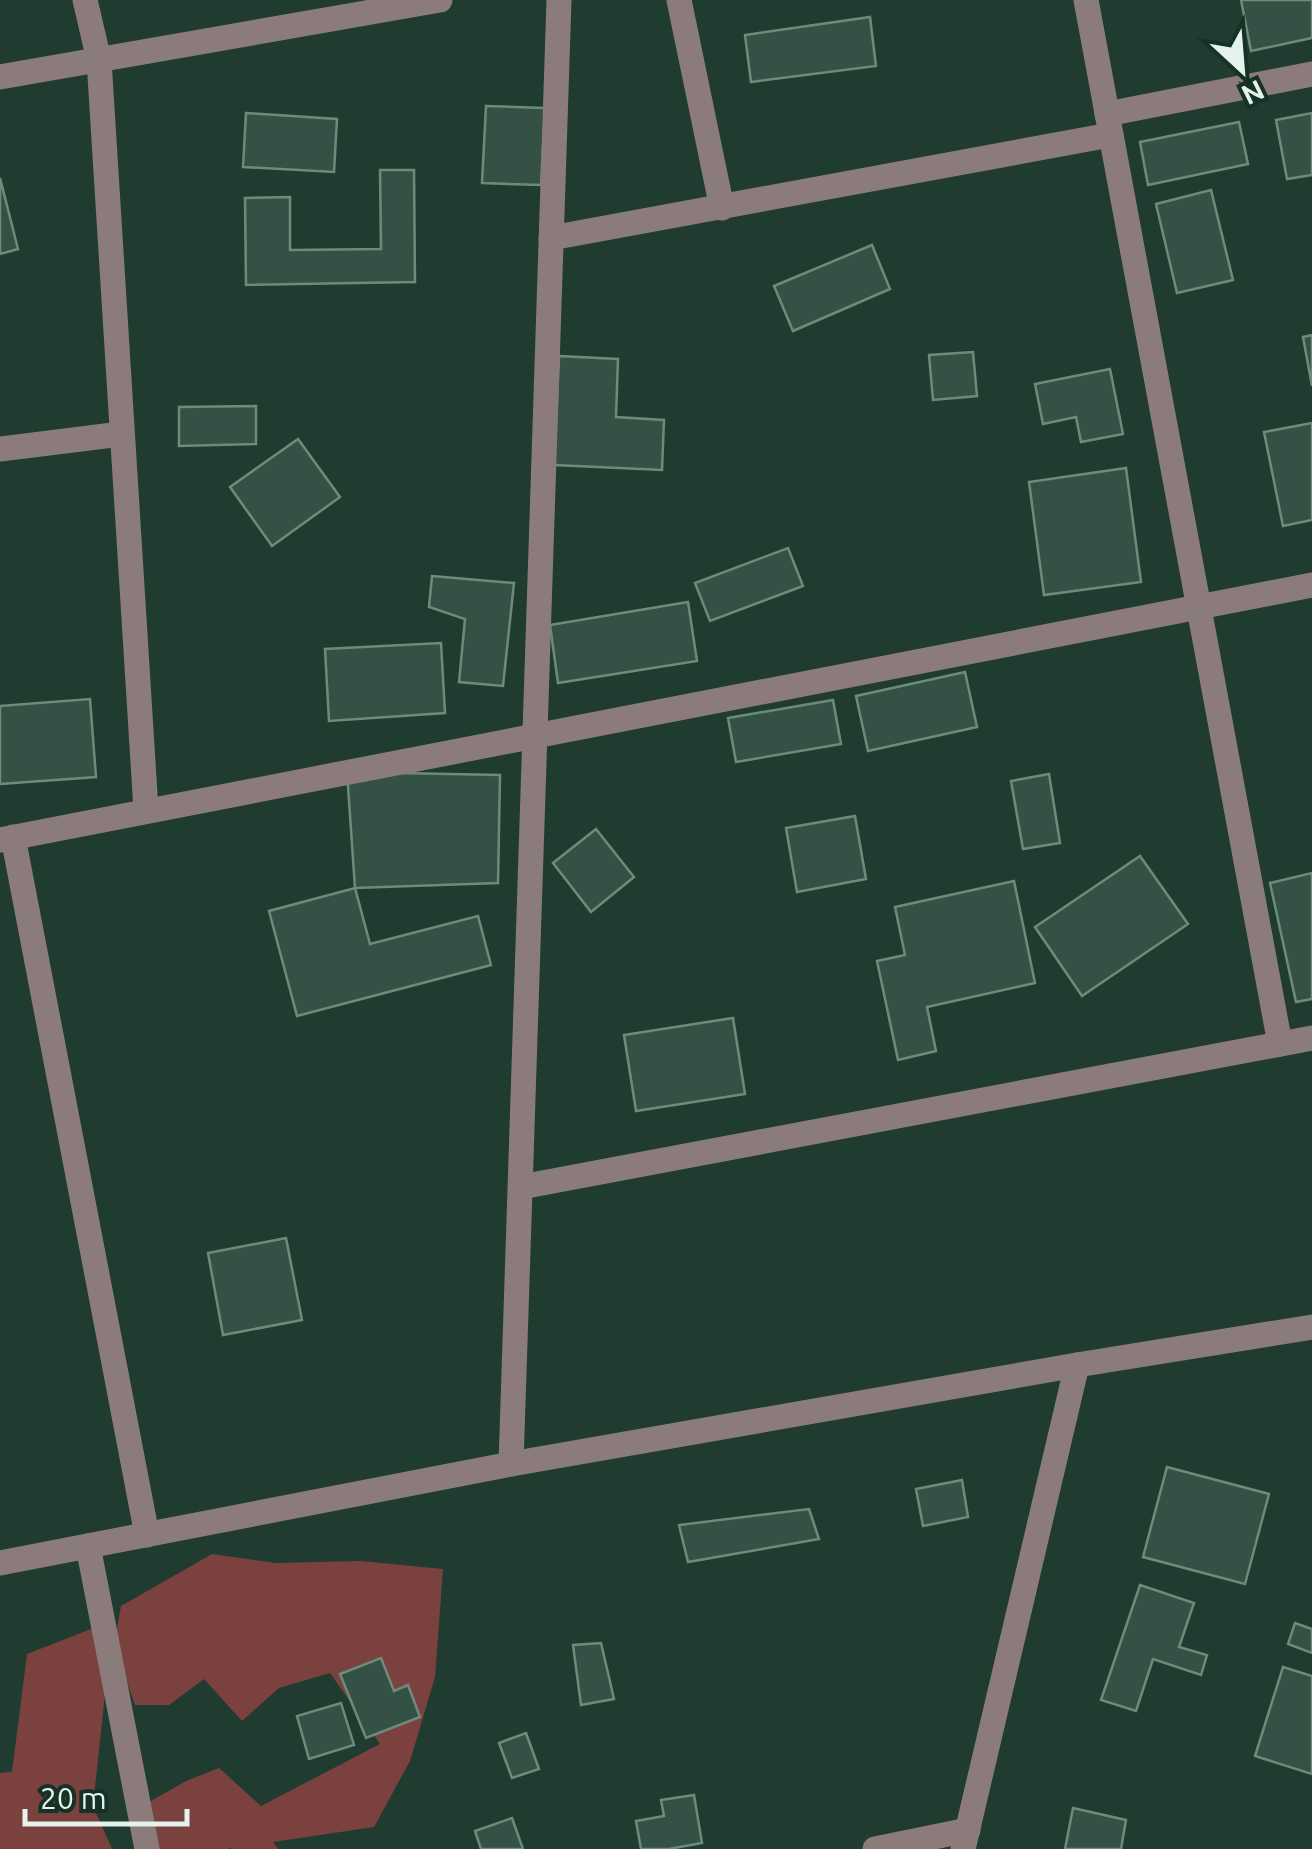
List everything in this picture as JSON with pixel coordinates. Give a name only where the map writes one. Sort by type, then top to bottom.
[{"type":"street","points":[[85,0],[99,60],[146,810]]},
{"type":"street","points":[[0,77],[440,0]]},
{"type":"street","points":[[512,1464],[559,0]]},
{"type":"street","points":[[679,0],[722,208]]},
{"type":"street","points":[[1086,0],[1280,1044]]},
{"type":"street","points":[[552,238],[722,208],[1109,124],[1312,74]]},
{"type":"street","points":[[0,449],[121,434]]},
{"type":"street","points":[[147,1535],[7,838],[1312,584]]},
{"type":"street","points":[[520,1187],[1312,1038]]},
{"type":"street","points":[[0,1563],[512,1464],[1312,1327]]},
{"type":"street","points":[[875,1849],[966,1840],[1077,1365]]},
{"type":"street","points":[[88,1546],[147,1849]]},
{"type":"shaded area","points":[[212,1554],[276,1563],[361,1561],[443,1569],[435,1677],[410,1761],[374,1827],[273,1842],[278,1849],[135,1849],[144,1805],[186,1781],[219,1768],[261,1806],[380,1744],[330,1673],[279,1688],[242,1721],[204,1679],[169,1705],[135,1705],[114,1644],[121,1606]]},
{"type":"shaded area","points":[[104,1624],[105,1694],[93,1806],[112,1849],[0,1849],[0,1773],[12,1772],[27,1654]]},
{"type":"building","points":[[1241,0],[1312,0],[1312,38],[1251,51]]},
{"type":"building","points":[[870,17],[876,66],[751,82],[745,35]]},
{"type":"building","points":[[486,106],[545,108],[541,185],[482,183]]},
{"type":"building","points":[[246,113],[337,119],[334,172],[243,167]]},
{"type":"building","points":[[1312,113],[1312,175],[1287,179],[1276,120]]},
{"type":"building","points":[[1239,122],[1248,164],[1148,185],[1140,142]]},
{"type":"building","points":[[380,170],[414,170],[415,282],[246,285],[245,198],[290,197],[290,250],[381,249]]},
{"type":"building","points":[[0,178],[18,249],[0,254]]},
{"type":"building","points":[[1211,190],[1233,280],[1177,293],[1156,204]]},
{"type":"building","points":[[872,245],[890,289],[793,331],[774,286]]},
{"type":"building","points":[[1312,335],[1312,386],[1303,337]]},
{"type":"building","points":[[973,352],[977,396],[933,400],[929,355]]},
{"type":"building","points":[[559,356],[618,359],[616,417],[664,420],[662,470],[554,465]]},
{"type":"building","points":[[1110,369],[1123,434],[1081,442],[1076,417],[1043,424],[1035,384]]},
{"type":"building","points":[[256,406],[256,444],[179,446],[179,407]]},
{"type":"building","points":[[1312,423],[1312,520],[1283,526],[1264,432]]},
{"type":"building","points":[[298,439],[340,497],[272,546],[230,487]]},
{"type":"building","points":[[1126,468],[1141,582],[1044,595],[1029,482]]},
{"type":"building","points":[[788,548],[803,586],[710,621],[695,583]]},
{"type":"building","points":[[432,576],[514,583],[503,686],[459,682],[465,619],[429,607]]},
{"type":"building","points":[[688,602],[697,661],[558,683],[550,625]]},
{"type":"building","points":[[441,643],[445,713],[329,721],[325,649]]},
{"type":"building","points":[[965,672],[977,727],[868,751],[856,696]]},
{"type":"building","points":[[90,699],[96,777],[0,784],[0,706]]},
{"type":"building","points":[[833,700],[841,744],[736,762],[728,718]]},
{"type":"building","points":[[347,772],[500,775],[498,883],[355,888]]},
{"type":"building","points":[[1049,774],[1060,843],[1023,849],[1011,781]]},
{"type":"building","points":[[855,816],[866,879],[797,892],[786,828]]},
{"type":"building","points":[[596,829],[634,877],[591,912],[553,863]]},
{"type":"building","points":[[1140,856],[1188,924],[1082,996],[1035,927]]},
{"type":"building","points":[[1312,873],[1312,999],[1296,1002],[1270,883]]},
{"type":"building","points":[[1014,881],[1035,983],[927,1007],[936,1051],[898,1060],[877,961],[905,955],[895,907]]},
{"type":"building","points":[[355,888],[370,944],[478,916],[491,965],[297,1016],[269,911]]},
{"type":"building","points":[[733,1018],[745,1094],[636,1111],[624,1035]]},
{"type":"building","points":[[286,1238],[302,1320],[223,1335],[208,1253]]},
{"type":"building","points":[[1167,1467],[1269,1494],[1245,1584],[1143,1557]]},
{"type":"building","points":[[962,1480],[968,1517],[923,1526],[916,1489]]},
{"type":"building","points":[[809,1509],[819,1539],[688,1562],[679,1525]]},
{"type":"building","points":[[1140,1585],[1194,1603],[1179,1647],[1207,1655],[1201,1675],[1153,1659],[1136,1711],[1101,1700]]},
{"type":"building","points":[[1295,1623],[1312,1629],[1312,1653],[1288,1644]]},
{"type":"building","points":[[601,1643],[614,1699],[581,1705],[573,1645]]},
{"type":"building","points":[[381,1658],[394,1691],[408,1685],[420,1717],[366,1738],[340,1674]]},
{"type":"building","points":[[1283,1667],[1312,1676],[1312,1774],[1255,1756]]},
{"type":"building","points":[[341,1703],[354,1745],[309,1759],[297,1716]]},
{"type":"building","points":[[526,1733],[539,1769],[512,1778],[499,1743]]},
{"type":"building","points":[[694,1795],[702,1843],[641,1849],[636,1821],[664,1816],[661,1800]]},
{"type":"building","points":[[1073,1808],[1126,1820],[1121,1849],[1065,1849]]},
{"type":"building","points":[[512,1818],[523,1849],[481,1849],[475,1831]]}]
